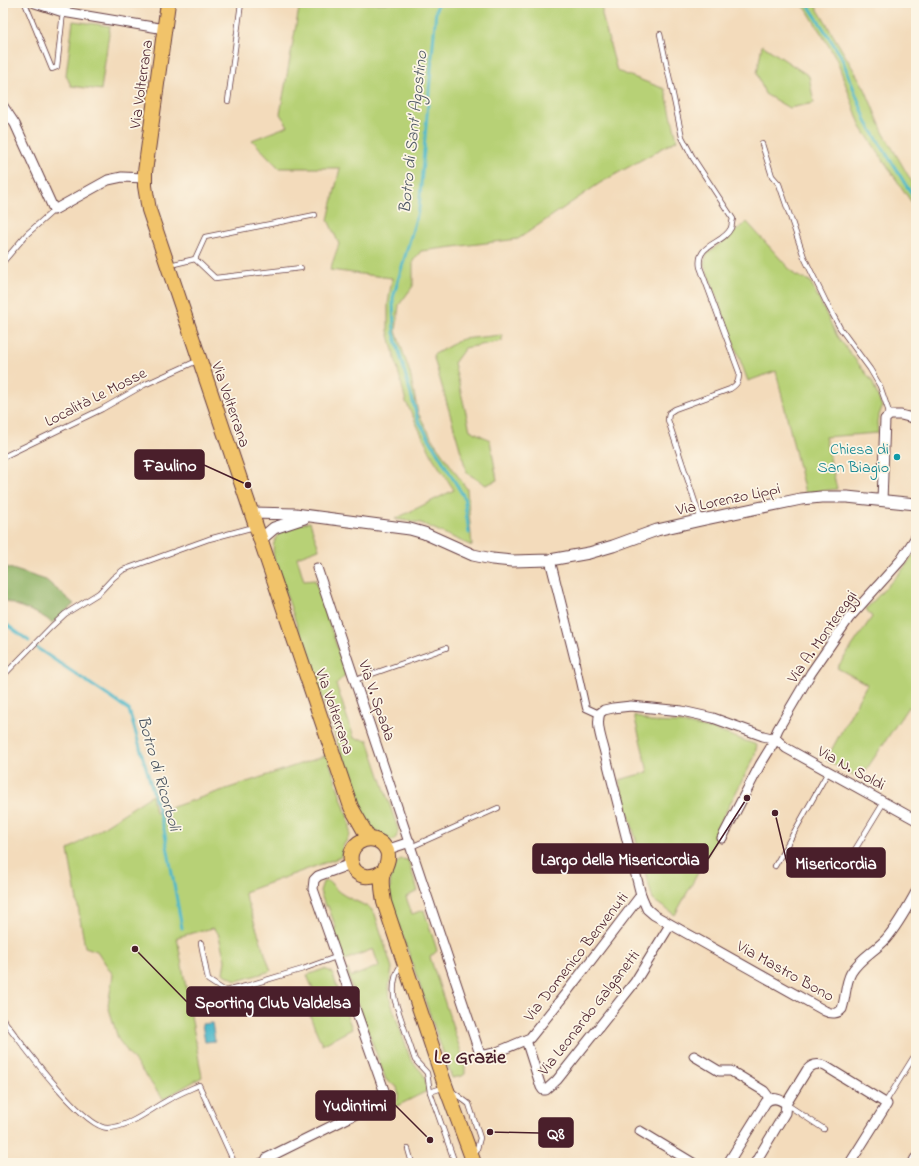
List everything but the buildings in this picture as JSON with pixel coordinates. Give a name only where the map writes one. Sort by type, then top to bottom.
[{"type":"main road","name":"Via Volterrana","points":[[168,3],[145,178],[148,210],[351,807],[354,824],[355,845],[351,854],[351,864]]},
{"type":"main road","name":"Via Volterrana","points":[[351,807],[369,839],[380,842],[387,852]]},
{"type":"main road","points":[[355,845],[369,839]]},
{"type":"main road","points":[[384,902],[382,882],[388,861],[387,852]]},
{"type":"main road","points":[[351,864],[358,873],[369,877],[378,875],[385,869]]},
{"type":"main road","points":[[369,877],[384,902],[446,1087],[474,1162]]},
{"type":"street","points":[[35,3],[64,7],[165,29]]},
{"type":"street","points":[[3,106],[15,124],[54,210],[108,180],[122,177],[145,178]]},
{"type":"street","points":[[882,501],[885,419],[890,414],[901,414],[916,420]]},
{"type":"street","name":"Via Lorenzo Lippi","points":[[252,513],[295,514],[410,529],[424,533],[473,555],[512,561],[550,560],[589,553],[657,530],[801,499],[822,497],[847,498],[916,504]]},
{"type":"street","name":"Via Lorenzo Lippi","points":[[258,533],[309,517]]},
{"type":"street","name":"Via A. Montereggi","points":[[722,838],[760,765],[776,739],[775,736],[778,729],[828,647],[853,612],[901,560],[916,537]]},
{"type":"street","points":[[550,560],[586,708],[599,714],[606,709],[623,706],[678,710],[713,718],[763,736],[776,739]]},
{"type":"street","name":"Via V. Spada","points":[[317,568],[480,1054]]},
{"type":"street","name":"Via Domenico Benvenuti","points":[[480,1054],[489,1054],[526,1040],[532,1035],[546,1019],[641,895],[599,728],[599,714]]},
{"type":"street","name":"Via N. Soldi","points":[[776,739],[782,745],[828,772],[916,820]]},
{"type":"street","points":[[387,852],[392,848],[411,845]]},
{"type":"street","points":[[267,1158],[360,1112],[386,1096],[314,895],[313,883],[316,878],[321,874],[351,864]]},
{"type":"street","name":"Via Mastro Bono","points":[[641,895],[648,911],[670,925],[825,1011],[833,1013],[839,1012],[842,1009],[848,981],[855,968],[862,959],[879,946],[890,934],[916,892]]},
{"type":"street","name":"Via Leonardo Galganetti","points":[[526,1040],[541,1087],[543,1090],[546,1090],[557,1080],[627,992],[670,925]]},
{"type":"street","points":[[694,1056],[719,1071],[731,1071],[764,1091],[770,1099]]},
{"type":"street","points":[[755,1163],[783,1118],[786,1111],[786,1104],[807,1070],[816,1064],[825,1066],[886,1104],[850,1163]]},
{"type":"street","points":[[728,1163],[764,1104],[770,1099],[779,1099],[786,1104]]},
{"type":"street","points":[[640,1131],[693,1163]]},
{"type":"street","points":[[914,1163],[916,1159]]},
{"type":"lane","points":[[25,3],[52,69],[57,67],[64,7]]},
{"type":"lane","points":[[228,101],[241,3]]},
{"type":"lane","points":[[660,34],[682,137],[693,158],[733,219],[731,228],[726,234],[702,252],[699,259],[700,267],[739,372],[739,381],[730,389],[675,409],[669,413],[668,420],[701,520]]},
{"type":"lane","points":[[762,144],[772,176],[780,184],[804,257],[840,328],[870,369],[880,386],[890,414]]},
{"type":"lane","points":[[3,262],[28,234],[54,210]]},
{"type":"lane","points":[[195,259],[205,237],[315,215]]},
{"type":"lane","points":[[166,266],[195,259]]},
{"type":"lane","points":[[195,259],[215,278],[301,268]]},
{"type":"lane","name":"Località Le Mosse","points":[[3,456],[102,409],[144,385],[199,360]]},
{"type":"lane","points":[[3,676],[65,614],[99,592],[123,570],[209,539],[258,533]]},
{"type":"lane","points":[[355,680],[446,648]]},
{"type":"lane","points":[[775,866],[828,772]]},
{"type":"lane","points":[[842,871],[884,802]]},
{"type":"lane","points":[[411,845],[498,808]]},
{"type":"lane","points":[[201,943],[208,980],[225,991],[274,978],[336,957]]},
{"type":"lane","points":[[404,962],[397,969],[393,994],[394,1001],[415,1060],[427,1073],[430,1092],[455,1163]]},
{"type":"lane","points":[[3,1019],[56,1088],[91,1122],[106,1128],[126,1124],[166,1101],[199,1085],[233,1160],[236,1163]]},
{"type":"lane","points":[[886,1104],[913,1058]]},
{"type":"lane","points":[[430,1092],[446,1087]]},
{"type":"lane","points":[[786,1104],[824,1129]]},
{"type":"lane","points":[[408,1149],[412,1163]]},
{"type":"lane","points":[[256,1163],[267,1158]]},
{"type":"green space","points":[[300,3],[602,3],[602,15],[617,71],[665,89],[677,140],[600,183],[518,239],[421,251],[413,261],[413,286],[399,305],[396,331],[410,373],[418,413],[434,442],[467,489],[472,546],[421,523],[395,519],[454,490],[433,458],[406,402],[388,331],[388,304],[392,278],[330,270],[339,244],[328,220],[340,168],[279,168],[252,140],[288,126],[280,114]]},
{"type":"green space","points":[[800,3],[813,3],[817,8],[865,89],[883,132],[916,189],[916,209],[861,127],[836,58],[807,10]]},
{"type":"green space","points":[[73,21],[110,26],[101,90],[71,86],[66,75]]},
{"type":"green space","points":[[762,45],[809,76],[814,103],[789,108],[765,94],[757,73]]},
{"type":"green space","points":[[747,222],[795,275],[810,281],[837,336],[872,381],[882,407],[877,421],[878,433],[825,437],[837,489],[805,493],[776,371],[748,381],[704,264],[707,254]]},
{"type":"green space","points":[[502,335],[502,341],[465,348],[454,363],[470,430],[490,440],[497,480],[486,485],[467,473],[433,355],[462,339]]},
{"type":"green space","points":[[310,522],[319,549],[297,557],[304,581],[315,580],[346,674],[336,684],[354,738],[368,740],[398,829],[394,840],[389,841],[382,834],[370,830],[362,814],[274,559],[274,542],[277,536],[287,528],[294,525]]},
{"type":"green space","points":[[916,551],[916,711],[908,707],[860,779],[826,760],[867,684],[837,668],[872,617],[866,609],[904,568]]},
{"type":"green space","points":[[3,566],[46,580],[74,604],[52,623],[41,615],[3,599]]},
{"type":"green space","points":[[634,715],[650,722],[681,723],[712,729],[757,745],[754,758],[713,836],[717,838],[675,915],[653,900],[619,780],[648,772]]},
{"type":"green space","points":[[327,755],[350,824],[350,835],[343,846],[341,857],[244,892],[271,971],[237,981],[223,973],[225,960],[218,933],[213,928],[177,937],[202,1077],[163,1099],[118,1039],[108,1005],[113,975],[97,951],[85,947],[68,850],[152,795],[155,813]]},
{"type":"green space","points":[[401,859],[408,860],[418,891],[406,897],[412,914],[424,910],[436,947],[437,951],[430,957],[465,1064],[465,1074],[462,1076],[452,1078],[387,891],[390,890],[391,877],[395,865]]},
{"type":"green space","points":[[327,881],[331,883],[339,892],[372,910],[375,914],[392,968],[389,987],[390,1000],[410,1058],[425,1078],[427,1091],[393,1108],[398,1098],[397,1087],[386,1080],[346,971],[348,969],[351,977],[379,966],[373,949],[345,960],[342,959],[332,930],[336,928],[328,906],[325,906],[320,891],[323,882]]},
{"type":"green space","points":[[324,969],[330,971],[333,975],[352,1029],[322,1045],[310,1016],[314,1011],[316,1001],[314,991],[307,975]]},
{"type":"water","points":[[212,1023],[215,1041],[205,1042],[202,1024]]},
{"type":"waterway","name":"Botro di Sant' Agostino","points":[[438,3],[436,10],[419,208],[393,298],[394,333],[418,420],[464,497],[469,533]]},
{"type":"waterway","points":[[807,3],[841,56],[867,123],[916,201]]},
{"type":"waterway","name":"Botro di Ricorboli","points":[[3,622],[29,641]]},
{"type":"waterway","name":"Botro di Ricorboli","points":[[37,648],[129,710],[164,829],[182,928]]},
{"type":"place","name":"Chiesa di San Biagio","points":[[897,457]]},
{"type":"place","name":"Faulino","points":[[248,485]]},
{"type":"place","name":"Largo della Misericordia","points":[[747,798]]},
{"type":"place","name":"Misericordia","points":[[775,813]]},
{"type":"place","name":"Sporting Club Valdelsa","points":[[135,949]]},
{"type":"place","name":"Q8","points":[[490,1132]]},
{"type":"place","name":"Yudintimi","points":[[430,1140]]},
{"type":"district","name":"Le Grazie","points":[[470,1056]]}]
